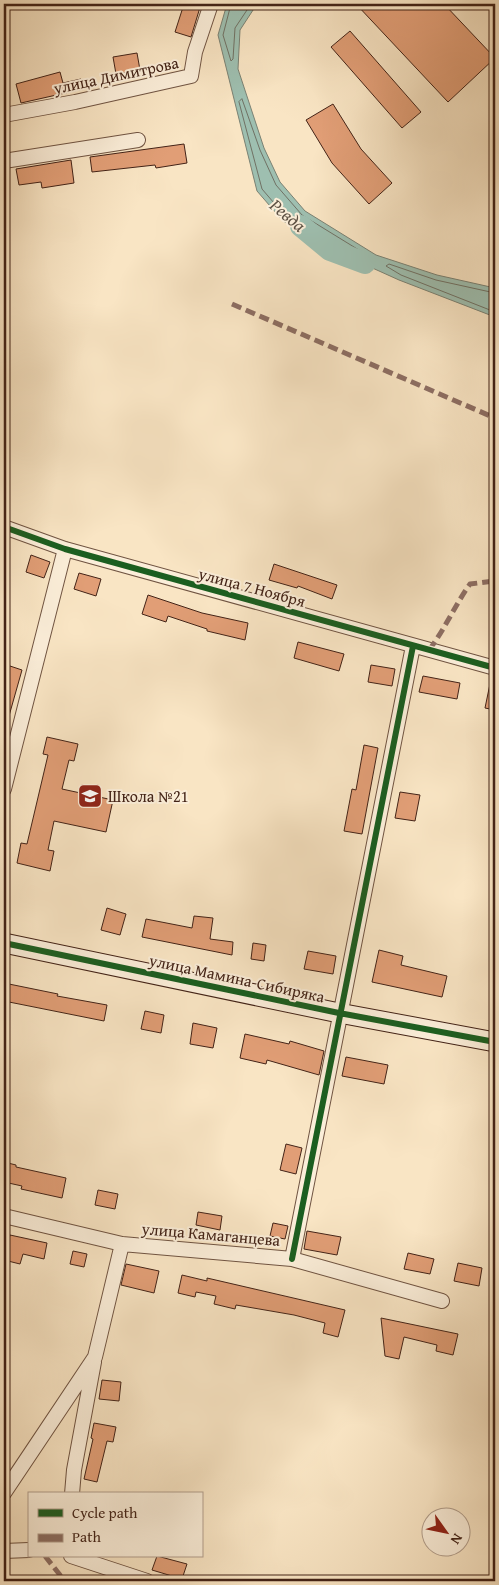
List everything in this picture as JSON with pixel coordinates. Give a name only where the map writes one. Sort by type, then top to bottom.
[{"type":"street","name":"улица Димитрова","points":[[4,115],[74,102],[191,76],[195,52],[211,4]]},
{"type":"street","points":[[4,161],[138,140]]},
{"type":"street","name":"улица 7 Ноября","points":[[4,527],[64,549],[495,668]]},
{"type":"street","points":[[4,789],[64,549]]},
{"type":"street","points":[[292,1259],[339,1013],[413,646]]},
{"type":"street","name":"улица Мамина-Сибиряка","points":[[4,944],[339,1013],[495,1042]]},
{"type":"street","name":"улица Камаганцева","points":[[4,1216],[122,1244],[292,1259],[442,1302]]},
{"type":"street","points":[[72,1492],[74,1470],[95,1357],[122,1244]]},
{"type":"street","points":[[4,1493],[95,1357]]},
{"type":"street","points":[[4,1551],[28,1550]]},
{"type":"street","points":[[77,1558],[147,1581]]},
{"type":"water","points":[[227,4],[257,4],[240,30],[238,69],[264,148],[280,182],[305,211],[376,255],[437,275],[495,288],[495,317],[399,280],[337,252],[283,221],[257,191],[218,35]]},
{"type":"building","points":[[184,4],[201,4],[191,37],[175,32]]},
{"type":"building","points":[[356,4],[444,4],[495,58],[448,102]]},
{"type":"building","points":[[350,31],[421,112],[402,128],[331,47]]},
{"type":"building","points":[[137,53],[140,70],[116,74],[113,57]]},
{"type":"building","points":[[60,72],[63,83],[81,79],[83,89],[21,103],[16,84]]},
{"type":"building","points":[[333,104],[361,149],[392,183],[369,204],[332,163],[306,120]]},
{"type":"building","points":[[184,144],[187,163],[156,168],[155,165],[92,172],[90,157]]},
{"type":"building","points":[[71,160],[74,183],[42,188],[41,182],[19,185],[16,169]]},
{"type":"building","points":[[31,555],[50,562],[44,578],[26,572]]},
{"type":"building","points":[[274,564],[337,585],[332,599],[298,586],[297,588],[269,580]]},
{"type":"building","points":[[79,573],[101,579],[96,596],[74,589]]},
{"type":"building","points":[[148,595],[202,613],[248,623],[245,640],[207,631],[207,629],[168,616],[166,622],[142,614]]},
{"type":"building","points":[[298,642],[344,654],[339,671],[294,658]]},
{"type":"building","points":[[4,664],[22,670],[7,723],[4,722]]},
{"type":"building","points":[[371,665],[395,669],[392,686],[368,682]]},
{"type":"building","points":[[423,676],[460,683],[457,699],[419,692]]},
{"type":"building","points":[[491,679],[495,680],[495,710],[485,708]]},
{"type":"building","points":[[47,737],[78,744],[74,761],[69,760],[62,789],[113,800],[106,832],[54,821],[48,850],[54,851],[50,871],[17,863],[21,843],[27,844],[48,755],[43,754]]},
{"type":"building","points":[[364,745],[378,748],[362,834],[344,831],[352,789],[356,790]]},
{"type":"building","points":[[400,792],[420,795],[415,821],[395,818]]},
{"type":"building","points":[[107,908],[126,914],[120,935],[101,930]]},
{"type":"building","points":[[194,916],[213,918],[210,939],[233,942],[232,955],[142,937],[146,919],[192,928]]},
{"type":"building","points":[[253,943],[266,945],[264,961],[251,959]]},
{"type":"building","points":[[379,950],[403,956],[401,965],[447,976],[442,997],[372,982]]},
{"type":"building","points":[[308,951],[336,956],[333,974],[304,969]]},
{"type":"building","points":[[4,983],[58,994],[57,996],[107,1005],[104,1021],[4,1001]]},
{"type":"building","points":[[145,1011],[164,1015],[161,1033],[141,1029]]},
{"type":"building","points":[[193,1023],[217,1028],[213,1048],[190,1044]]},
{"type":"building","points":[[245,1034],[289,1044],[290,1041],[324,1051],[319,1075],[267,1060],[266,1064],[240,1058]]},
{"type":"building","points":[[346,1057],[388,1065],[384,1084],[342,1076]]},
{"type":"building","points":[[286,1144],[302,1148],[296,1174],[280,1170]]},
{"type":"building","points":[[4,1162],[16,1165],[16,1167],[66,1178],[62,1198],[21,1189],[22,1186],[4,1182]]},
{"type":"building","points":[[98,1190],[118,1194],[115,1209],[95,1205]]},
{"type":"building","points":[[198,1212],[222,1216],[220,1230],[196,1225]]},
{"type":"building","points":[[273,1223],[288,1226],[285,1239],[270,1236]]},
{"type":"building","points":[[307,1231],[341,1237],[337,1255],[304,1249]]},
{"type":"building","points":[[10,1235],[47,1243],[44,1259],[23,1254],[20,1264],[4,1260]]},
{"type":"building","points":[[73,1251],[87,1254],[84,1267],[70,1264]]},
{"type":"building","points":[[408,1253],[434,1259],[430,1274],[404,1269]]},
{"type":"building","points":[[458,1263],[482,1268],[479,1286],[454,1281]]},
{"type":"building","points":[[126,1264],[159,1271],[154,1293],[121,1285]]},
{"type":"building","points":[[182,1275],[207,1281],[207,1278],[345,1310],[338,1337],[323,1333],[325,1323],[294,1315],[236,1305],[235,1309],[214,1304],[216,1296],[196,1292],[195,1297],[178,1293]]},
{"type":"building","points":[[381,1318],[458,1334],[453,1355],[436,1351],[437,1345],[404,1337],[399,1359],[385,1356]]},
{"type":"building","points":[[102,1380],[121,1382],[119,1401],[99,1399]]},
{"type":"building","points":[[94,1423],[116,1427],[113,1442],[107,1441],[97,1482],[84,1479],[93,1439],[91,1438]]},
{"type":"building","points":[[156,1558],[164,1558],[187,1564],[182,1579],[152,1570]]},
{"type":"waterway","name":"Ревда","points":[[301,226],[330,250],[365,263]]},
{"type":"marked path","points":[[232,304],[495,418]]},
{"type":"marked path","points":[[429,650],[470,584],[495,581]]},
{"type":"marked path","points":[[47,1558],[60,1575],[59,1581]]},
{"type":"cycle path","points":[[4,527],[65,549],[495,668]]},
{"type":"cycle path","points":[[292,1259],[413,646]]},
{"type":"cycle path","points":[[4,943],[339,1013],[495,1042]]},
{"type":"place","name":"Школа №21","points":[[90,796]]}]
